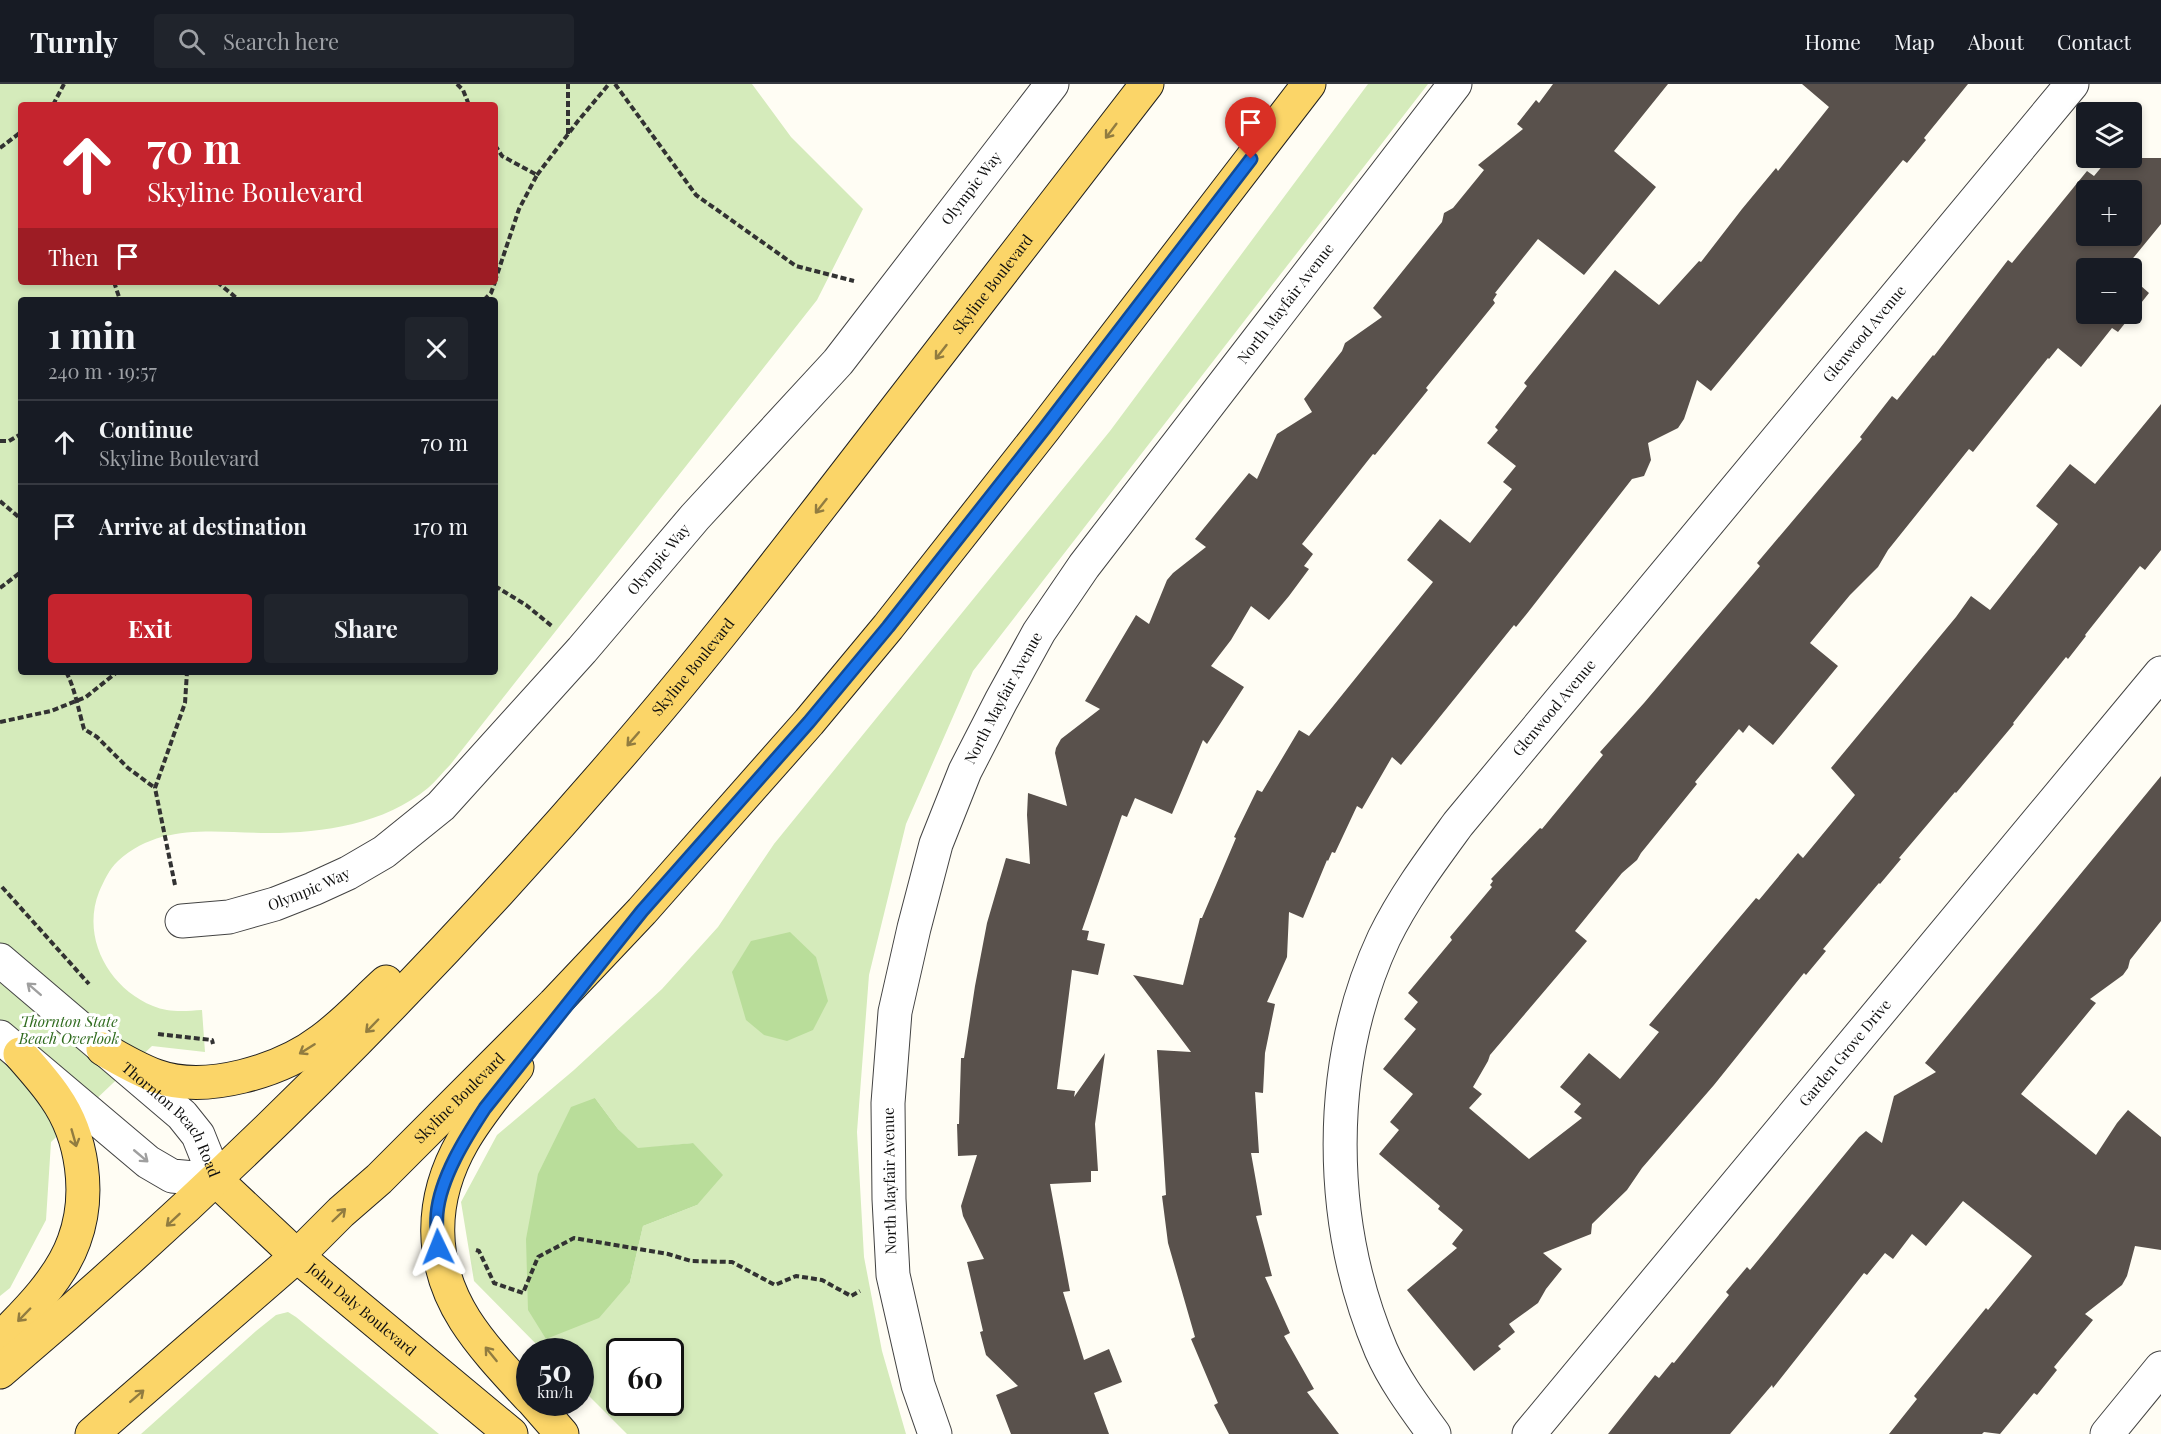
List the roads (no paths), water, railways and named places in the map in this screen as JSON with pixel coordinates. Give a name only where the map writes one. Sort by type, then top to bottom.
[{"type":"main road","name":"Skyline Boulevard","points":[[0,1372],[119,1269],[216,1180],[375,1023],[494,897],[635,738],[737,613],[1147,84]]},
{"type":"main road","name":"Skyline Boulevard","points":[[92,1434],[297,1256],[341,1212],[379,1179],[554,1004],[642,911],[809,722],[888,627],[1044,429],[1309,84]]},
{"type":"main road","points":[[103,1048],[128,1064],[158,1077],[189,1082],[221,1080],[258,1072],[292,1058],[322,1040],[554,829]]},
{"type":"main road","points":[[516,1383],[492,1356],[465,1319],[446,1284],[438,1247],[437,1213],[447,1178],[462,1143],[485,1108],[642,911]]},
{"type":"main road","points":[[0,1339],[33,1306],[57,1274],[74,1242],[82,1210],[82,1170],[74,1132],[56,1097],[10,1045]]},
{"type":"main road","name":"John Daly Boulevard","points":[[216,1180],[297,1256],[511,1434]]},
{"type":"main road","points":[[546,1416],[562,1434]]},
{"type":"street","name":"Olympic Way","points":[[182,921],[230,917],[275,904],[348,873],[384,852],[441,806],[582,650],[695,517],[838,362],[1052,84]]},
{"type":"street","name":"North Mayfair Avenue","points":[[935,1434],[918,1385],[893,1275],[888,1103],[895,1012],[914,928],[936,844],[964,771],[1040,632],[1084,566],[1455,84]]},
{"type":"street","name":"Glenwood Avenue","points":[[1434,1434],[1409,1401],[1382,1351],[1360,1292],[1346,1230],[1341,1170],[1342,1113],[1348,1054],[1362,997],[1384,939],[1417,879],[1458,824],[2072,84]]},
{"type":"street","name":"Garden Grove Drive","points":[[1529,1434],[2161,673]]},
{"type":"street","name":"Thornton Beach Road","points":[[0,960],[182,1115],[198,1135],[216,1180],[172,1176],[148,1162],[10,1045]]},
{"type":"street","points":[[2107,1434],[2161,1368]]},
{"type":"park label","name":"Thornton State Beach Overlook","points":[[69,1030]]}]
